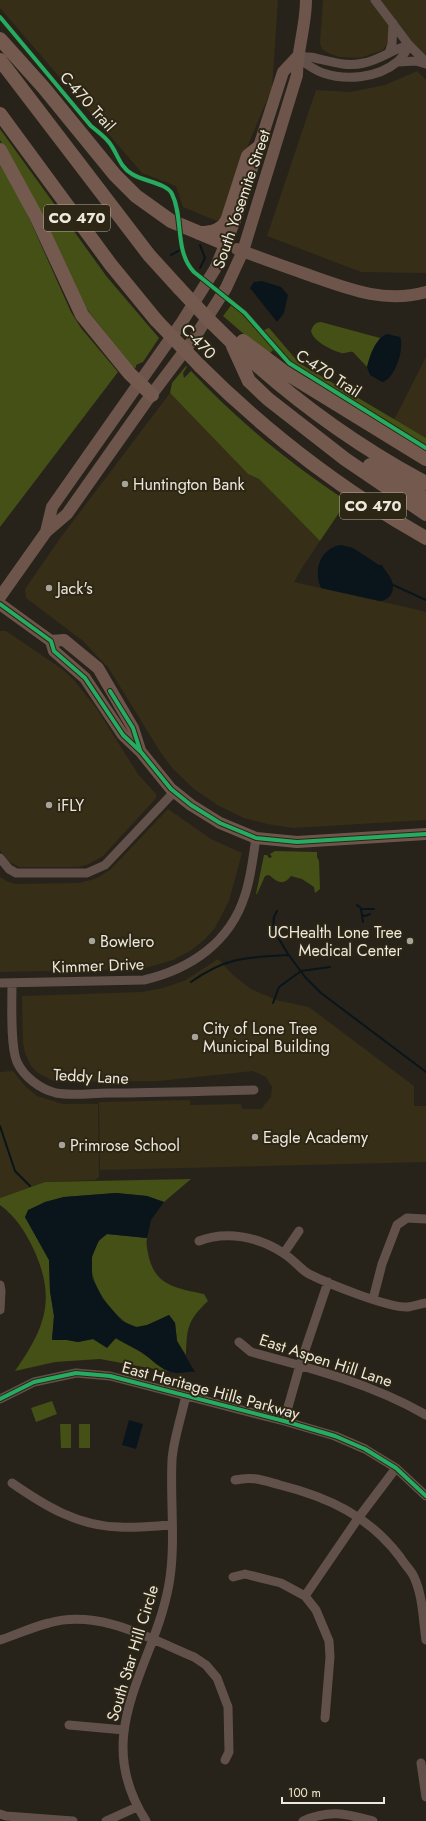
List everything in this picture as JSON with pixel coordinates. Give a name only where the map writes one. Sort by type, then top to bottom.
[{"type":"highway","points":[[0,39],[132,192],[162,216],[226,244]]},
{"type":"highway","name":"C-470","points":[[0,60],[145,249],[179,288],[210,320],[222,322],[227,334],[276,382],[327,421],[371,450],[426,483]]},
{"type":"highway","name":"C-470","points":[[0,114],[111,265],[156,320],[200,366],[256,418],[313,464],[353,493],[426,538]]},
{"type":"highway","points":[[198,232],[212,232],[224,226],[248,156],[258,148]]},
{"type":"highway","points":[[0,150],[36,216],[82,315],[96,334],[138,383],[152,395]]},
{"type":"highway","points":[[227,334],[249,381],[287,415],[360,470],[422,504],[426,514]]},
{"type":"highway","points":[[227,334],[280,369],[426,459]]},
{"type":"main road","name":"South Yosemite Street","points":[[0,597],[46,532],[68,514],[205,323],[226,288],[243,251],[297,75],[297,57],[302,37],[306,0]]},
{"type":"main road","name":"South Yosemite Street","points":[[46,532],[52,507],[209,281],[226,244],[283,72],[297,57]]},
{"type":"main road","points":[[226,244],[349,289],[372,295],[401,297],[426,292]]},
{"type":"main road","points":[[0,604],[52,641],[64,640],[98,668],[132,728],[141,752]]},
{"type":"main road","points":[[52,641],[54,651],[85,678],[123,735],[141,752],[158,775],[174,792],[190,805],[220,823],[256,838],[303,842],[426,834]]},
{"type":"main road","points":[[57,653],[65,654],[102,690],[110,691]]},
{"type":"main road","points":[[99,698],[110,703],[124,724],[132,728]]},
{"type":"street","points":[[375,0],[409,44],[426,63]]},
{"type":"street","points":[[389,53],[392,40],[393,23]]},
{"type":"street","points":[[297,57],[314,57],[336,63],[355,64],[372,61],[409,44]]},
{"type":"street","points":[[398,62],[409,44]]},
{"type":"street","points":[[297,57],[311,68],[324,73],[346,77],[370,75],[386,69],[398,62],[416,61],[426,63]]},
{"type":"street","points":[[0,858],[9,869],[16,873],[87,874],[97,870],[112,858],[174,792]]},
{"type":"street","name":"Kimmer Drive","points":[[0,983],[144,980],[160,976],[192,963],[218,941],[230,925],[243,900],[252,869],[256,838]]},
{"type":"street","name":"Teddy Lane","points":[[12,983],[14,1051],[17,1062],[28,1078],[44,1089],[57,1093],[152,1093],[254,1090]]},
{"type":"street","points":[[373,1299],[382,1264],[397,1225],[407,1218],[426,1219]]},
{"type":"street","points":[[284,1253],[299,1231]]},
{"type":"street","points":[[199,1241],[211,1236],[236,1236],[259,1241],[284,1253],[308,1273],[373,1299],[388,1304],[408,1307],[426,1302]]},
{"type":"street","points":[[284,1421],[300,1365],[328,1282]]},
{"type":"street","points":[[0,1285],[2,1291],[0,1310]]},
{"type":"street","name":"East Aspen Hill Lane","points":[[239,1342],[251,1352],[345,1379],[393,1397],[426,1415]]},
{"type":"street","name":"East Heritage Hills Parkway","points":[[0,1400],[34,1382],[76,1373],[110,1376],[284,1421],[335,1436],[365,1450],[396,1468],[426,1496]]},
{"type":"street","name":"South Star Hill Circle","points":[[146,1821],[137,1806],[128,1780],[124,1758],[124,1730],[134,1688],[164,1608],[169,1583],[172,1525],[172,1459],[186,1395]]},
{"type":"street","points":[[305,1596],[359,1517],[396,1468]]},
{"type":"street","points":[[235,1480],[249,1477],[302,1490],[328,1500],[359,1517],[389,1544],[414,1576],[420,1592],[426,1640]]},
{"type":"street","points":[[12,1482],[41,1503],[83,1522],[119,1527],[172,1525]]},
{"type":"street","points":[[233,1577],[245,1574],[282,1583],[305,1596],[316,1610],[329,1642],[330,1657],[325,1718]]},
{"type":"street","points":[[0,1640],[49,1622],[81,1619],[110,1623],[194,1657],[221,1676],[228,1707],[229,1752],[225,1760]]},
{"type":"street","points":[[69,1725],[124,1730]]},
{"type":"street","points":[[421,1763],[426,1797]]},
{"type":"street","points":[[106,1821],[137,1806]]},
{"type":"street","points":[[303,1821],[317,1815],[330,1813],[348,1814],[373,1821]]},
{"type":"street","points":[[0,1814],[40,1820],[73,1821]]},
{"type":"shaded area","points":[[0,0],[278,0],[272,88],[244,155],[226,212],[217,221],[183,207],[176,186],[142,173],[0,8]]},
{"type":"shaded area","points":[[323,0],[426,0],[426,59],[393,17],[390,40],[383,50],[360,58],[339,57],[328,53],[322,49],[320,43]]},
{"type":"shaded area","points":[[417,71],[426,80],[426,273],[361,272],[267,236],[316,90],[350,92],[385,85]]},
{"type":"shaded area","points":[[262,281],[281,287],[288,295],[284,313],[277,322],[250,288],[254,282]]},
{"type":"shaded area","points":[[387,334],[400,337],[401,348],[395,370],[387,380],[382,382],[370,375],[367,367],[376,343]]},
{"type":"shaded area","points":[[426,357],[426,438],[394,420]]},
{"type":"shaded area","points":[[170,393],[248,474],[259,479],[320,541],[294,582],[423,611],[426,613],[426,820],[293,828],[267,824],[244,818],[219,806],[194,789],[173,769],[161,753],[108,667],[83,641],[26,598],[25,589],[61,537]]},
{"type":"shaded area","points":[[341,545],[353,548],[379,565],[382,565],[390,577],[393,587],[392,593],[387,599],[380,601],[321,588],[318,575],[320,561],[323,555],[328,551]]},
{"type":"shaded area","points":[[0,631],[6,631],[62,669],[73,679],[97,709],[138,774],[156,794],[156,798],[103,856],[89,864],[78,867],[19,867],[8,861],[0,850]]},
{"type":"shaded area","points":[[168,809],[211,839],[242,853],[229,901],[215,928],[204,940],[190,951],[173,960],[142,969],[0,972],[0,877],[6,881],[16,884],[78,883],[95,879],[110,870]]},
{"type":"shaded area","points":[[218,959],[233,975],[251,989],[276,1000],[309,1007],[414,1086],[414,1106],[426,1106],[426,1162],[100,1170],[99,1102],[190,1100],[190,1105],[241,1104],[242,1109],[261,1109],[271,1097],[272,1087],[266,1077],[253,1071],[159,1081],[61,1082],[51,1080],[38,1073],[31,1066],[25,1053],[23,1043],[22,996],[142,992],[163,988],[184,981]]},
{"type":"shaded area","points":[[13,1071],[25,1086],[37,1096],[63,1104],[98,1104],[99,1177],[95,1180],[45,1182],[0,1198],[0,1072]]},
{"type":"shaded area","points":[[116,1193],[147,1196],[164,1202],[151,1220],[147,1238],[107,1234],[99,1240],[92,1257],[92,1278],[103,1299],[122,1321],[136,1327],[147,1325],[169,1315],[175,1323],[177,1341],[195,1372],[177,1373],[168,1371],[142,1353],[116,1338],[107,1348],[93,1339],[78,1342],[52,1340],[54,1316],[50,1291],[49,1260],[25,1217],[28,1210],[45,1202],[64,1197]]},
{"type":"shaded area","points":[[129,1420],[143,1424],[136,1449],[122,1445]]},
{"type":"green space","points":[[0,129],[107,277],[159,338],[143,362],[136,365],[136,368],[133,367],[82,301],[11,158],[0,140]]},
{"type":"green space","points":[[0,162],[25,209],[71,312],[81,328],[118,372],[0,527]]},
{"type":"green space","points":[[232,304],[260,333],[268,328],[270,329],[299,363],[426,438],[426,454],[309,382],[310,379],[287,364],[273,350],[268,355],[223,316]]},
{"type":"green space","points":[[321,322],[380,338],[367,367],[353,352],[337,352],[319,342],[312,335],[311,331],[315,324]]},
{"type":"green space","points":[[186,366],[187,367],[183,373],[184,378],[191,371],[227,407],[285,457],[347,501],[320,541],[259,479],[248,474],[170,393],[172,383]]},
{"type":"green space","points":[[275,851],[317,852],[319,861],[320,889],[315,893],[314,887],[302,879],[291,876],[285,881],[280,882],[269,875],[265,876],[256,894],[264,855],[267,855],[269,858],[272,857],[270,854]]},
{"type":"green space","points":[[191,1179],[164,1202],[147,1196],[116,1193],[64,1197],[45,1202],[25,1217],[49,1260],[50,1291],[54,1316],[52,1340],[78,1342],[93,1339],[107,1347],[115,1338],[145,1354],[156,1364],[176,1373],[100,1359],[55,1362],[15,1371],[34,1341],[40,1327],[46,1298],[45,1283],[30,1242],[15,1219],[0,1205],[0,1198],[45,1182]]},
{"type":"green space","points":[[107,1234],[147,1238],[147,1247],[151,1264],[161,1279],[168,1284],[184,1290],[204,1294],[208,1301],[192,1320],[188,1331],[186,1355],[177,1341],[175,1323],[169,1315],[149,1325],[137,1327],[130,1325],[116,1314],[101,1294],[92,1273],[91,1262],[93,1252],[98,1243]]},
{"type":"green space","points":[[52,1401],[57,1414],[36,1422],[31,1408]]},
{"type":"green space","points":[[60,1424],[71,1424],[71,1448],[61,1448]]},
{"type":"green space","points":[[79,1424],[90,1424],[90,1448],[79,1448]]},
{"type":"waterway","points":[[200,245],[205,258],[200,268]]},
{"type":"waterway","points":[[171,255],[180,250]]},
{"type":"waterway","points":[[391,584],[426,600]]},
{"type":"waterway","points":[[357,905],[362,909],[374,909]]},
{"type":"waterway","points":[[361,909],[363,922]]},
{"type":"waterway","points":[[277,911],[274,917],[273,929],[288,954],[305,977],[321,993],[426,1072]]},
{"type":"waterway","points":[[362,915],[365,916],[370,914]]},
{"type":"waterway","points":[[191,982],[227,963],[249,958],[289,955]]},
{"type":"waterway","points":[[273,1003],[279,987],[301,971],[330,967]]},
{"type":"waterway","points":[[0,1126],[15,1171],[30,1186]]},
{"type":"cycle path","name":"C-470 Trail","points":[[0,17],[91,126],[109,142],[125,168],[136,176],[169,190],[176,203],[181,244],[184,254],[188,264],[194,272],[245,313],[289,363],[426,448]]},
{"type":"cycle path","points":[[0,604],[51,641],[54,651],[85,678],[123,735],[141,752],[171,789],[191,805],[220,823],[256,838],[297,842],[426,834]]},
{"type":"cycle path","points":[[110,691],[133,728],[140,750]]},
{"type":"cycle path","points":[[0,1399],[34,1382],[76,1373],[110,1376],[284,1421],[335,1436],[365,1449],[396,1468],[426,1496]]},
{"type":"place","name":"Huntington Bank","points":[[125,484]]},
{"type":"place","name":"Jack's","points":[[49,588]]},
{"type":"place","name":"iFLY","points":[[49,805]]},
{"type":"place","name":"Bowlero","points":[[92,941]]},
{"type":"place","name":"UCHealth Lone Tree Medical Center","points":[[410,941]]},
{"type":"place","name":"City of Lone Tree Municipal Building","points":[[195,1037]]},
{"type":"place","name":"Eagle Academy","points":[[255,1137]]},
{"type":"place","name":"Primrose School","points":[[62,1145]]}]
